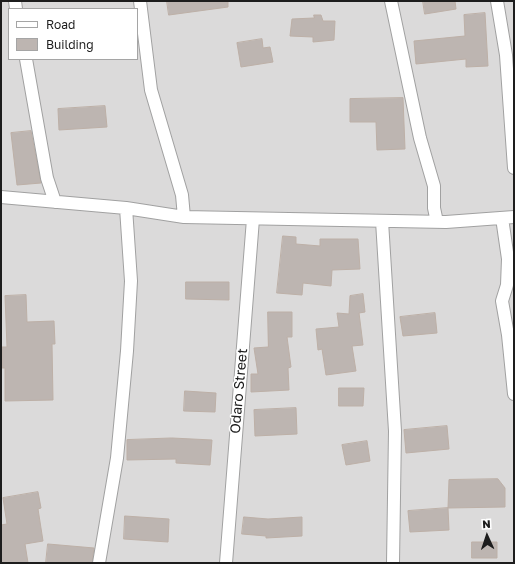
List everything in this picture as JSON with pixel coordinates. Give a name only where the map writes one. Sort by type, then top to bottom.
[{"type":"street","points":[[140,1],[151,90],[182,195],[184,217]]},
{"type":"street","points":[[391,1],[420,138],[434,186],[434,208],[437,222]]},
{"type":"street","points":[[496,1],[506,55],[514,168]]},
{"type":"street","points":[[26,60],[47,178],[55,202]]},
{"type":"street","points":[[1,197],[126,208],[184,217],[437,222],[508,218],[507,285],[502,301],[508,335],[514,394]]},
{"type":"street","points":[[99,563],[117,458],[132,281],[126,208]]},
{"type":"street","name":"Odaro Street","points":[[226,563],[253,219]]},
{"type":"street","points":[[382,221],[395,431],[392,563]]},
{"type":"shaded area","points":[[1,1],[514,1],[514,563],[1,563]]},
{"type":"building","points":[[167,1],[228,1],[228,7],[169,15]]},
{"type":"building","points":[[423,1],[455,1],[456,9],[425,14]]},
{"type":"building","points":[[485,13],[488,66],[466,67],[466,59],[416,64],[414,41],[465,36],[464,15]]},
{"type":"building","points":[[314,15],[321,15],[323,21],[335,21],[334,40],[313,42],[313,37],[290,36],[292,19],[314,18]]},
{"type":"building","points":[[262,39],[263,48],[270,47],[273,62],[241,67],[237,43]]},
{"type":"building","points":[[403,98],[405,149],[377,150],[376,122],[350,122],[350,99]]},
{"type":"building","points":[[105,106],[107,127],[59,130],[58,109]]},
{"type":"building","points":[[31,131],[41,183],[17,185],[11,133]]},
{"type":"building","points":[[283,236],[296,237],[296,244],[320,246],[320,239],[358,239],[360,269],[332,270],[331,286],[303,283],[302,295],[277,293]]},
{"type":"building","points":[[186,282],[229,282],[229,300],[186,299]]},
{"type":"building","points":[[363,294],[365,312],[359,313],[363,345],[352,346],[356,371],[326,375],[322,349],[318,350],[316,329],[339,327],[337,313],[349,314],[350,296]]},
{"type":"building","points":[[26,295],[27,322],[54,321],[55,344],[52,344],[53,400],[5,401],[5,368],[2,368],[2,347],[7,347],[5,296]]},
{"type":"building","points":[[268,312],[292,312],[292,337],[287,337],[291,367],[288,368],[289,390],[251,392],[251,374],[258,374],[254,348],[268,347]]},
{"type":"building","points":[[435,313],[437,333],[403,336],[400,317]]},
{"type":"building","points":[[339,388],[364,388],[363,406],[339,406]]},
{"type":"building","points":[[185,391],[216,393],[215,412],[184,411]]},
{"type":"building","points":[[296,408],[297,434],[255,436],[254,410]]},
{"type":"building","points":[[447,426],[449,449],[406,453],[404,430]]},
{"type":"building","points":[[172,438],[212,440],[210,465],[176,463],[176,459],[127,460],[127,440]]},
{"type":"building","points":[[367,441],[370,461],[346,465],[342,445]]},
{"type":"building","points":[[498,479],[505,488],[505,507],[448,508],[449,480]]},
{"type":"building","points":[[38,492],[41,508],[38,509],[43,541],[25,544],[28,563],[1,563],[1,525],[7,524],[3,498]]},
{"type":"building","points":[[448,508],[449,530],[410,532],[408,511]]},
{"type":"building","points":[[125,516],[169,519],[168,542],[124,539]]},
{"type":"building","points":[[244,517],[268,519],[302,517],[302,536],[266,538],[266,536],[242,534]]},
{"type":"building","points":[[472,542],[497,542],[497,558],[472,558]]},
{"type":"building","points":[[48,544],[94,548],[92,563],[46,563]]}]
